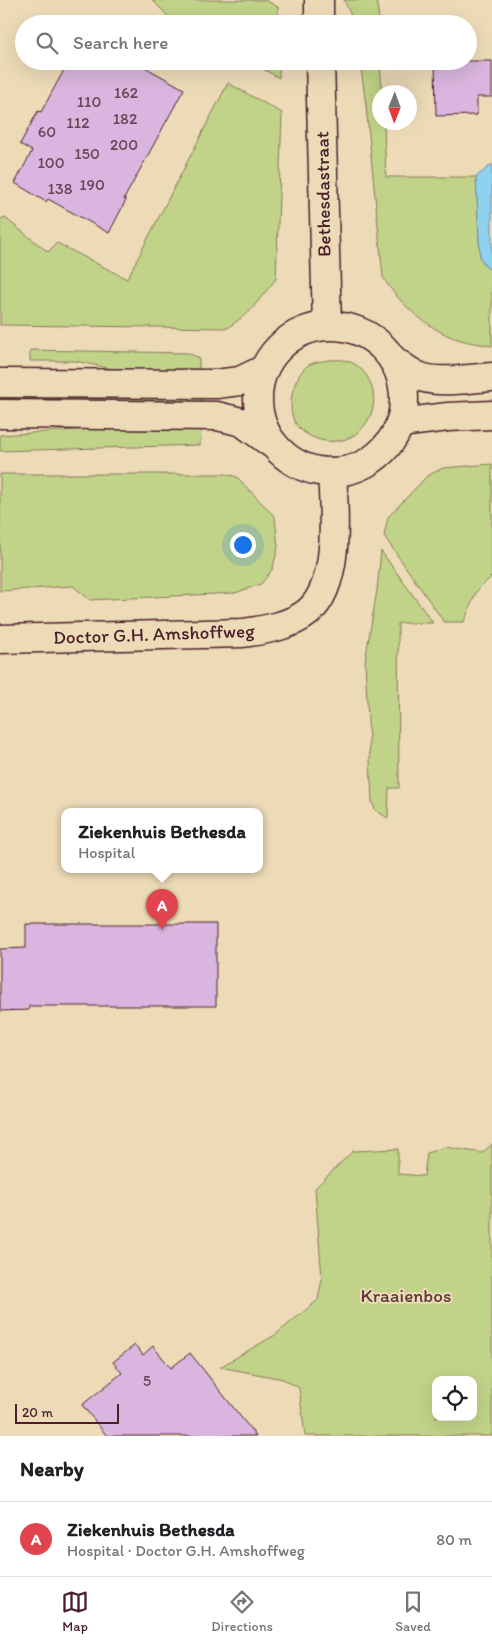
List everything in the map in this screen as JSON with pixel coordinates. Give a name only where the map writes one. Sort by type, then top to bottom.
[{"type":"street","points":[[319,0],[319,15]]},
{"type":"street","name":"Bethesdastraat","points":[[320,70],[327,326]]},
{"type":"street","points":[[0,414],[217,416],[242,422],[290,460],[310,469],[332,472],[354,469],[374,459],[389,443],[400,423],[404,402],[402,380],[392,360],[375,341],[353,329],[327,326],[301,332],[278,347],[263,370],[258,389],[258,409],[263,428],[273,445]]},
{"type":"street","points":[[392,360],[418,376],[432,379],[492,377]]},
{"type":"street","points":[[0,383],[216,384],[240,381],[263,370]]},
{"type":"street","points":[[400,423],[448,417],[492,415]]},
{"type":"street","name":"Doctor G.H. Amshoffweg","points":[[0,640],[243,633],[260,631],[296,620],[307,613],[316,603],[326,585],[330,565],[334,518],[332,472]]},
{"type":"green space","points":[[152,0],[265,0],[278,7],[278,15],[167,15]]},
{"type":"green space","points":[[344,0],[377,0],[378,15],[351,15]]},
{"type":"green space","points":[[265,70],[279,70],[279,78]]},
{"type":"green space","points":[[361,70],[381,70],[382,85],[372,85],[372,130],[384,130],[386,177],[476,177],[480,257],[485,266],[492,271],[492,346],[450,336],[427,324],[406,306],[389,287],[383,277]]},
{"type":"green space","points":[[228,83],[282,113],[276,279],[250,311],[228,328],[0,325],[0,220],[4,217],[48,252],[57,243],[127,279]]},
{"type":"green space","points":[[30,350],[188,353],[199,358],[199,375],[122,371],[75,361],[30,361]]},
{"type":"green space","points":[[329,360],[348,361],[355,364],[366,375],[374,396],[374,404],[367,422],[360,431],[341,441],[319,440],[309,435],[294,422],[292,414],[291,405],[294,387],[302,371],[307,366]]},
{"type":"green space","points":[[0,394],[202,397],[202,410],[0,406]]},
{"type":"green space","points":[[105,428],[201,430],[200,445],[0,451],[0,435]]},
{"type":"green space","points":[[492,464],[492,576],[476,592],[464,622],[444,622],[384,536],[388,517],[427,476],[443,468]]},
{"type":"green space","points":[[0,474],[226,474],[237,477],[275,517],[278,548],[272,570],[261,584],[235,593],[90,600],[73,586],[0,591]]},
{"type":"green space","points":[[381,551],[433,623],[398,623],[399,788],[389,788],[388,818],[375,810],[372,801],[365,661],[377,590]]},
{"type":"green space","name":"Kraaienbos","points":[[492,1144],[492,1436],[305,1436],[299,1388],[283,1379],[220,1367],[275,1335],[318,1300],[322,1279],[315,1188],[353,1151],[398,1149],[398,1174],[424,1176],[427,1153],[445,1147],[482,1153]]},
{"type":"water","points":[[492,164],[492,271],[485,266],[480,257],[476,177]]},
{"type":"building","points":[[477,61],[492,61],[492,97],[477,97],[477,115],[436,116],[435,70],[477,70]]},
{"type":"building","points":[[64,70],[150,70],[184,89],[124,199],[126,200],[109,233],[48,199],[46,202],[15,183],[32,151],[20,144],[38,111],[41,112]]},
{"type":"building","points":[[26,924],[216,924],[216,1006],[29,1006],[29,1010],[0,1011],[0,949],[26,948]]},
{"type":"building","points":[[135,1345],[143,1355],[153,1346],[171,1368],[190,1353],[256,1436],[107,1436],[82,1405],[122,1373],[113,1362]]},
{"type":"place","name":"Ziekenhuis Bethesda","points":[[162,930]]}]
